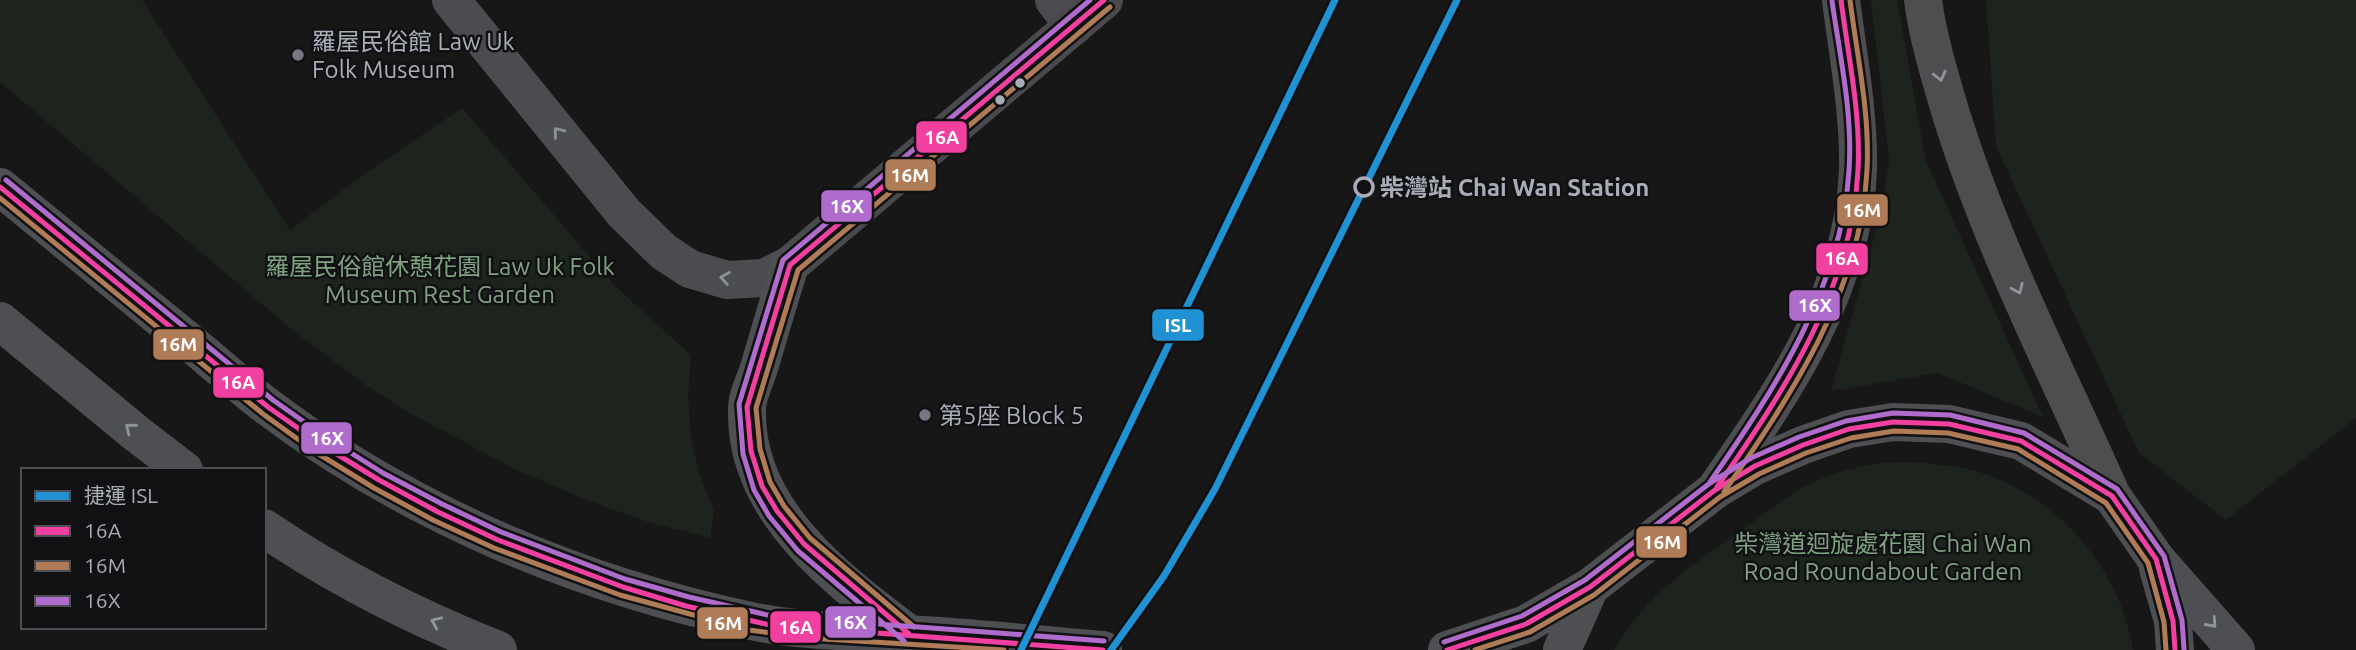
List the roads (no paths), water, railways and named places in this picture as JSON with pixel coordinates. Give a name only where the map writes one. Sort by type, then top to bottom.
[{"type":"highway","points":[[1715,490],[1798,366],[1819,322],[1846,249],[1854,211],[1857,129],[1841,0]]},
{"type":"highway","points":[[1923,0],[1941,81],[1982,203],[2011,274],[2112,496]]},
{"type":"main road","points":[[0,187],[267,407],[329,450],[396,491],[472,529],[573,570],[689,606],[753,621],[819,631],[909,634],[1103,650]]},
{"type":"main road","points":[[790,265],[747,407],[751,450],[762,486],[777,511],[804,544],[880,612],[909,634]]},
{"type":"main road","points":[[0,321],[182,468]]},
{"type":"main road","points":[[1447,650],[1526,624],[1590,587],[1715,490],[1755,466],[1802,444],[1849,429],[1894,422],[1949,424],[2021,441],[2112,496],[2156,559],[2236,650]]},
{"type":"main road","points":[[266,529],[349,579],[498,650]]},
{"type":"main road","points":[[2156,559],[2173,621],[2175,650]]},
{"type":"main road","points":[[1562,650],[1590,587]]},
{"type":"street","points":[[451,0],[624,213],[664,252],[690,269],[727,280],[764,278],[790,265],[1064,13],[1104,0]]},
{"type":"metro line","name":"ISL","points":[[1021,650],[1335,0]]},
{"type":"metro line","name":"ISL","points":[[1111,650],[1164,576],[1215,489],[1457,0]]},
{"type":"place","name":"羅屋民俗館 Law Uk Folk Museum","points":[[298,55]]},
{"type":"place","name":"柴灣站 Chai Wan Station","points":[[1364,187]]},
{"type":"place","name":"第5座 Block 5","points":[[925,415]]},
{"type":"park label","name":"羅屋民俗館休憩花園 Law Uk Folk Museum Rest Garden","points":[[440,280]]},
{"type":"park label","name":"柴灣道迴旋處花園 Chai Wan Road Roundabout Garden","points":[[1883,557]]}]
